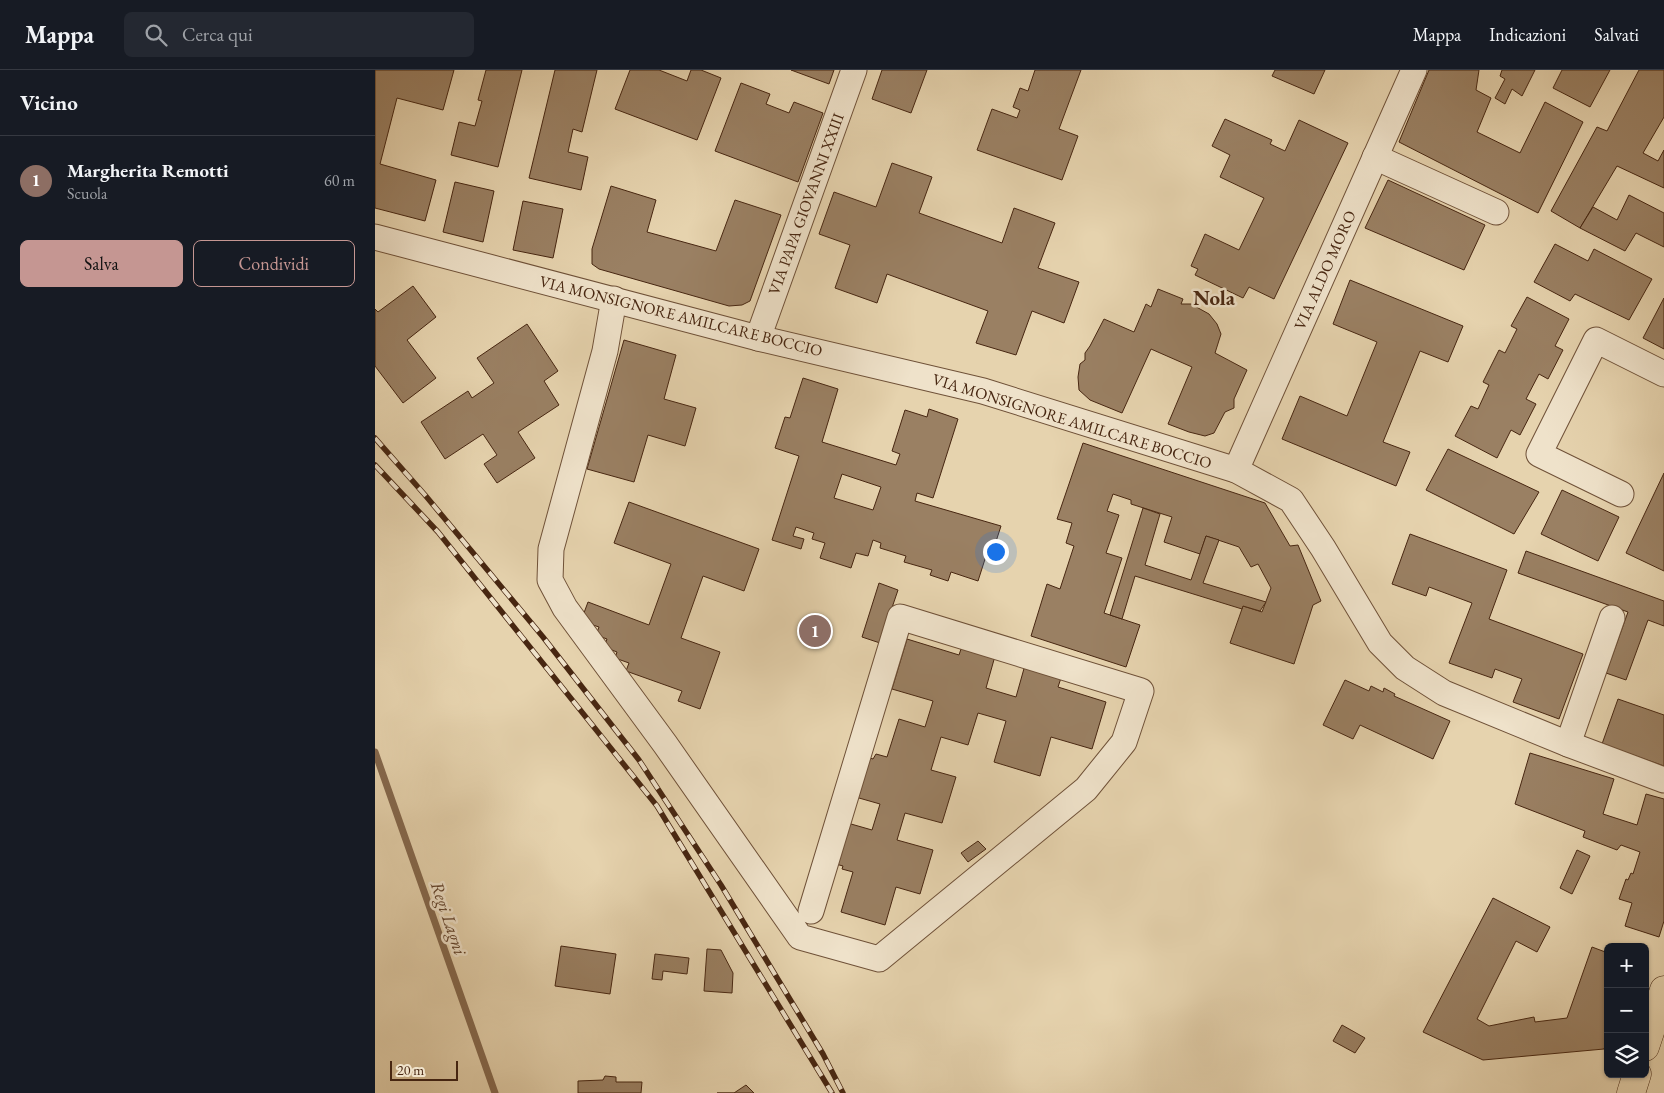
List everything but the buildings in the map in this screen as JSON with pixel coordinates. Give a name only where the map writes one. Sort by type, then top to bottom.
[{"type":"main road","points":[[1649,1035],[1664,990]]},
{"type":"main road","points":[[1631,1093],[1636,1078]]},
{"type":"street","name":"VIA PAPA GIOVANNI XXIII","points":[[758,338],[854,70]]},
{"type":"street","name":"VIA ALDO MORO","points":[[1236,470],[1414,70]]},
{"type":"street","points":[[1375,157],[1496,212]]},
{"type":"street","name":"VIA MONSIGNORE AMILCARE BOCCIO","points":[[375,237],[758,338],[983,391],[1236,470],[1291,500],[1323,548],[1380,643],[1405,668],[1444,693],[1568,744],[1664,780]]},
{"type":"street","points":[[614,300],[605,351],[551,549],[550,580],[565,608],[665,744],[800,937],[879,959],[1086,789],[1124,742],[1141,691],[900,617],[811,911]]},
{"type":"street","points":[[1621,494],[1539,454],[1596,340],[1664,374]]},
{"type":"street","points":[[1568,744],[1612,618]]},
{"type":"waterway","name":"Regi Lagni","points":[[375,752],[495,1093]]},
{"type":"railway","points":[[375,438],[543,637],[639,760],[721,885],[823,1054],[843,1093]]},
{"type":"railway","points":[[375,465],[438,532],[657,806],[832,1093]]},
{"type":"place","name":"Margherita Remotti","points":[[815,631]]},
{"type":"district","name":"Nola","points":[[1214,297]]}]
